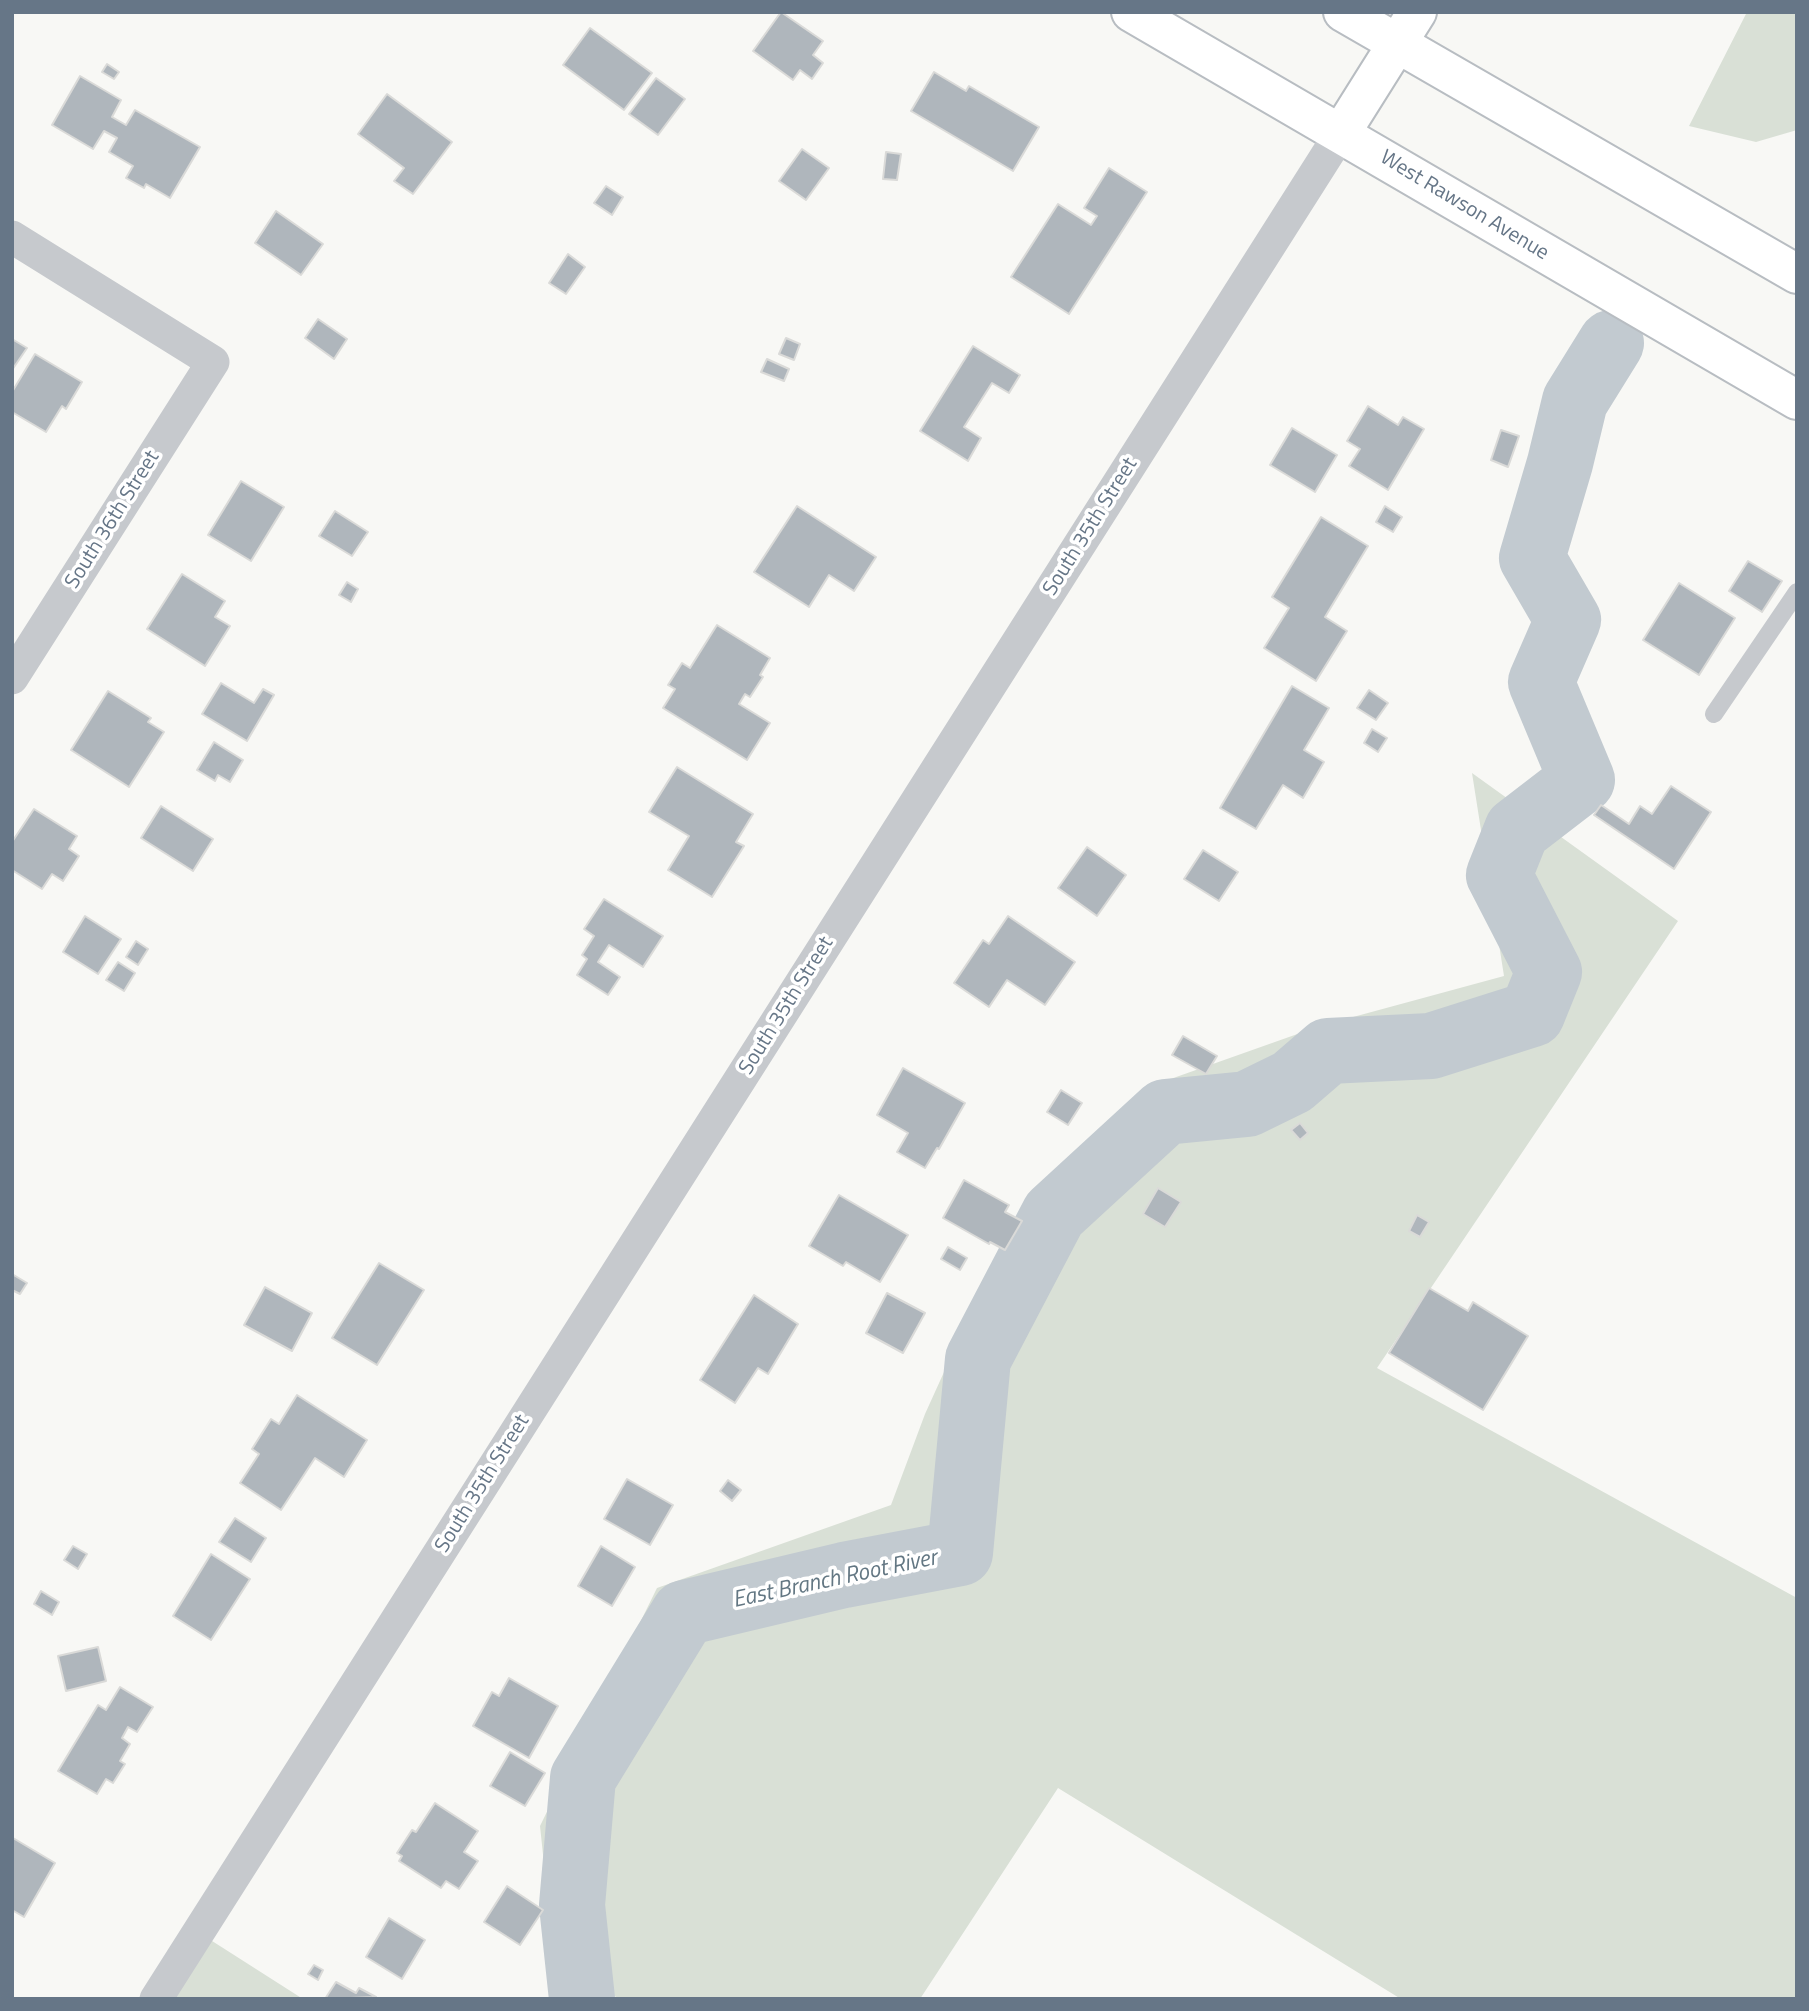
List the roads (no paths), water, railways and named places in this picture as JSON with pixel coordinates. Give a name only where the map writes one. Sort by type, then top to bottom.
[{"type":"main road","name":"West Rawson Avenue","points":[[1130,12],[1797,400]]},
{"type":"main road","points":[[1343,12],[1407,28],[1721,231],[1782,266]]},
{"type":"main road","name":"South 35th Street","points":[[1341,133],[1407,28]]},
{"type":"street","name":"South 35th Street","points":[[156,1999],[1341,133]]},
{"type":"street","name":"South 36th Street","points":[[12,237],[213,362],[12,678]]},
{"type":"lane","points":[[1714,714],[1797,592]]},
{"type":"waterway","name":"East Branch Root River","points":[[582,1999],[572,1905],[583,1778],[684,1613],[844,1575],[960,1553],[978,1359],[1054,1214],[1165,1112],[1247,1104],[1292,1082],[1328,1051],[1431,1046],[1532,1014],[1549,972],[1499,875],[1517,830],[1582,780],[1541,682],[1568,620],[1532,558],[1575,401],[1611,343]]}]
